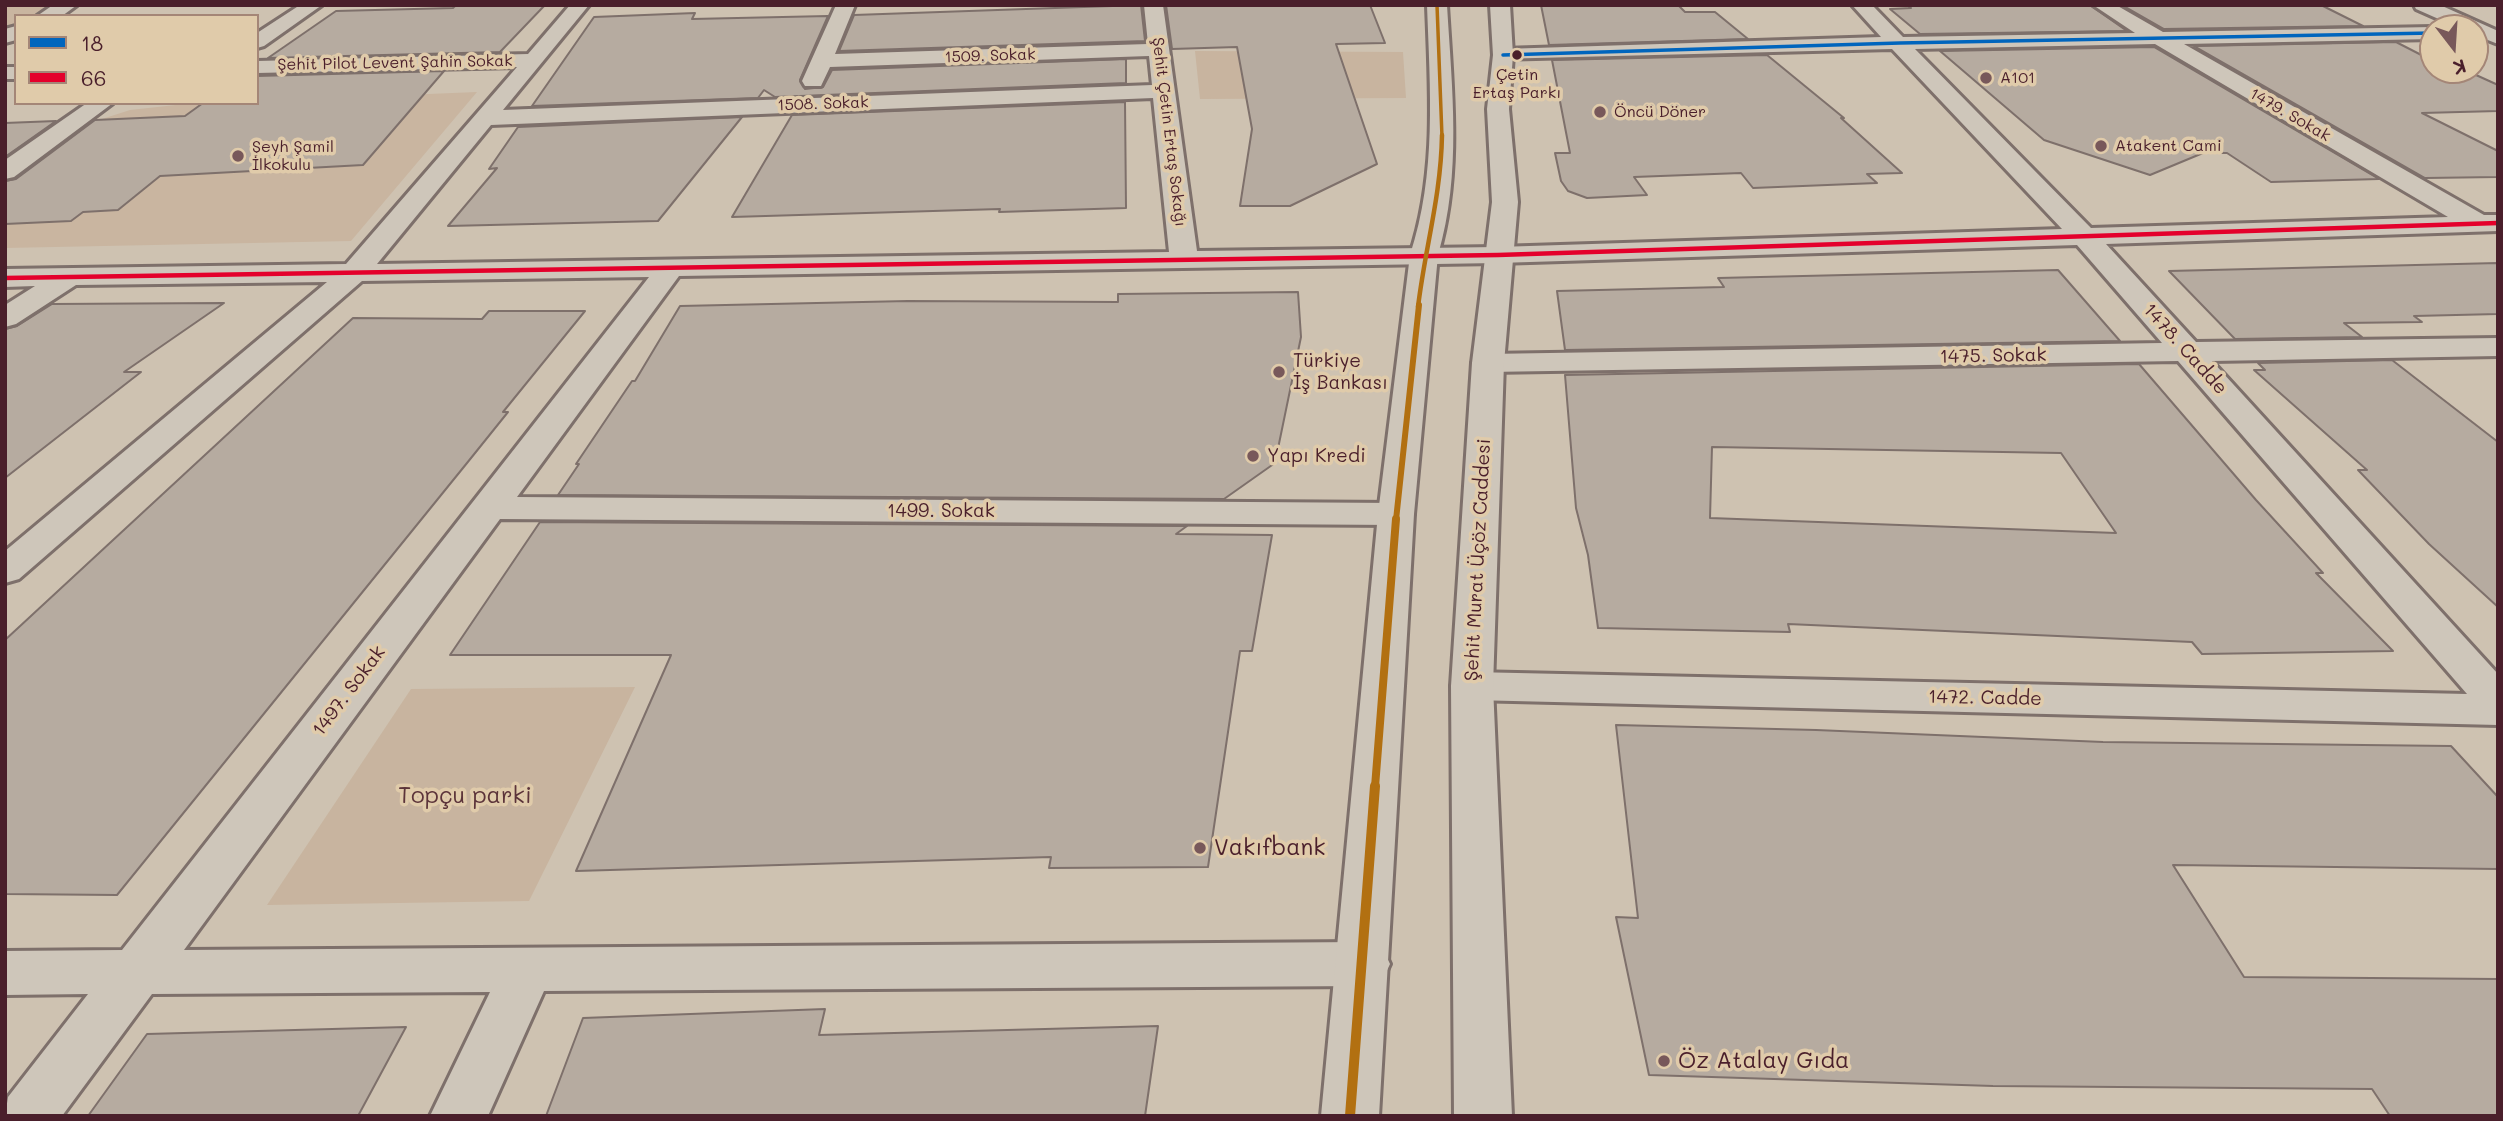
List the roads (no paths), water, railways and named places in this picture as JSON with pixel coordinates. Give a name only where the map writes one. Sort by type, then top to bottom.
[{"type":"street","points":[[51,14],[68,5]]},
{"type":"street","points":[[259,41],[313,5]]},
{"type":"street","points":[[5,571],[354,273],[580,5]]},
{"type":"street","points":[[803,105],[846,5]]},
{"type":"street","name":"Şehit Çetin Ertaş Sokağı","points":[[1153,5],[1184,258]]},
{"type":"street","points":[[1350,1116],[1364,964],[1396,514],[1424,255],[1429,242],[1442,168],[1437,5]]},
{"type":"street","name":"Şehit Murat Üçöz Caddesi","points":[[1483,1116],[1472,685],[1488,363],[1505,202],[1498,108],[1503,55],[1500,5]]},
{"type":"street","name":"1478. Cadde","points":[[1861,5],[2083,235],[2498,702]]},
{"type":"street","name":"1479. Sokak","points":[[2102,5],[2157,39],[2489,223]]},
{"type":"street","points":[[2417,11],[2498,38]]},
{"type":"street","points":[[1503,55],[1900,43],[2419,33]]},
{"type":"street","name":"1509. Sokak","points":[[822,61],[1158,50]]},
{"type":"street","name":"Şehit Pilot Levent Şahin Sokak","points":[[259,67],[533,60]]},
{"type":"street","name":"1508. Sokak","points":[[482,118],[1164,90]]},
{"type":"street","points":[[5,172],[99,105]]},
{"type":"street","points":[[5,278],[1498,255],[2489,223]]},
{"type":"street","name":"1497. Sokak","points":[[28,1116],[140,972],[486,508],[671,266]]},
{"type":"street","points":[[5,318],[68,278]]},
{"type":"street","name":"1475. Sokak","points":[[1488,363],[2498,347]]},
{"type":"street","name":"1499. Sokak","points":[[486,508],[1396,514]]},
{"type":"street","name":"1472. Cadde","points":[[1472,685],[2498,710]]},
{"type":"street","points":[[5,973],[1364,964]]},
{"type":"street","points":[[459,1116],[527,970]]},
{"type":"place","name":"Çetin Ertaş Parkı","points":[[1517,55]]},
{"type":"place","name":"A101","points":[[1986,78]]},
{"type":"place","name":"Öncü Döner","points":[[1600,112]]},
{"type":"place","name":"Atakent Cami","points":[[2101,146]]},
{"type":"place","name":"Şeyh Şamil İlkokulu","points":[[238,156]]},
{"type":"place","name":"Türkiye İş Bankası","points":[[1279,372]]},
{"type":"place","name":"Yapı Kredi","points":[[1253,456]]},
{"type":"place","name":"Vakıfbank","points":[[1200,848]]},
{"type":"place","name":"Öz Atalay Gıda","points":[[1664,1061]]},
{"type":"park label","name":"Topçu parki","points":[[465,796]]}]
